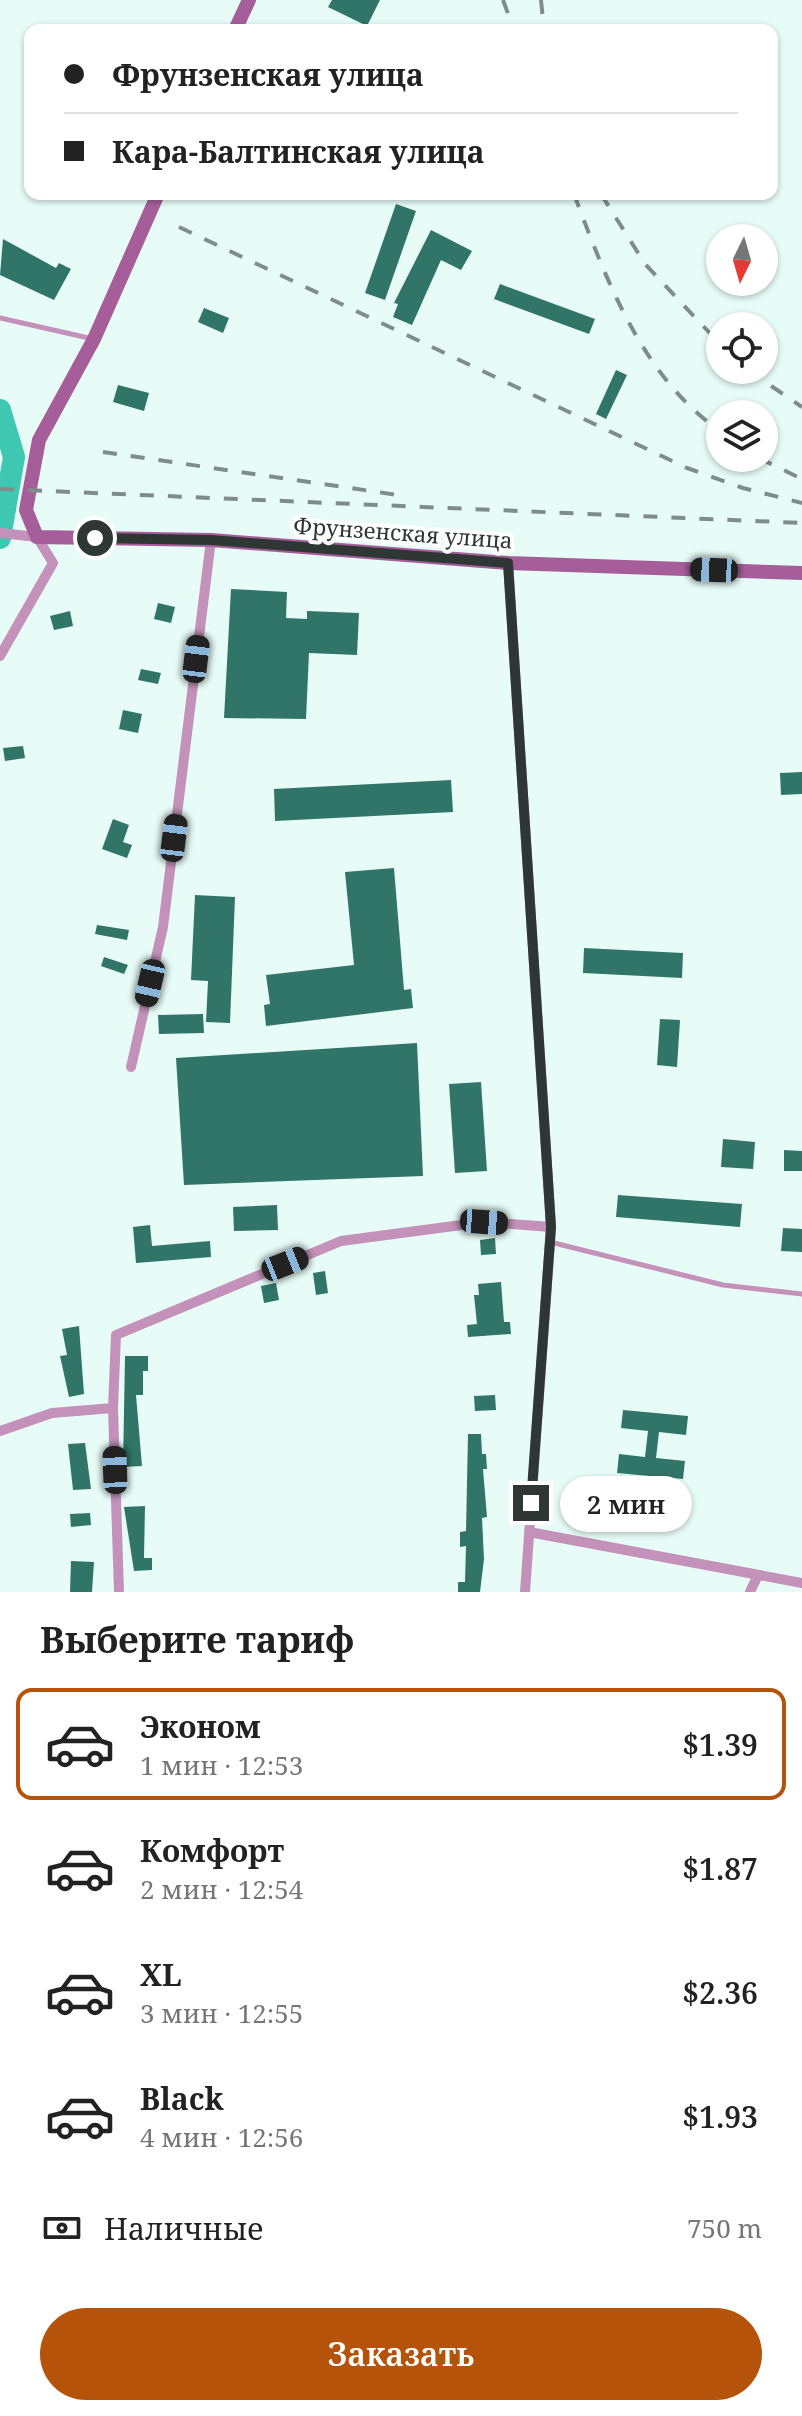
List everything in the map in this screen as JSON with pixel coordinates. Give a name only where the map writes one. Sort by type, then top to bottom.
[{"type":"street","points":[[238,24],[249,0]]},
{"type":"street","points":[[0,656],[53,563],[37,537],[26,510],[39,440],[94,339],[155,200]]},
{"type":"street","name":"Фрунзенская улица","points":[[0,533],[37,537],[211,540],[508,563],[802,573]]},
{"type":"street","points":[[131,1067],[163,927],[211,540]]},
{"type":"street","points":[[508,563],[551,1227],[525,1592]]},
{"type":"street","points":[[119,1592],[113,1408],[116,1335],[341,1241],[484,1222],[551,1227]]},
{"type":"street","points":[[0,1431],[52,1413],[113,1408]]},
{"type":"street","points":[[529,1532],[802,1583]]},
{"type":"street","points":[[750,1592],[758,1575]]},
{"type":"lane","points":[[0,318],[94,339]]},
{"type":"lane","points":[[550,1242],[723,1285],[802,1294]]},
{"type":"building","points":[[332,0],[380,0],[368,24],[328,7]]},
{"type":"building","points":[[396,204],[416,211],[385,300],[365,293]]},
{"type":"building","points":[[431,230],[472,251],[461,270],[441,260],[412,325],[393,317],[398,304],[394,303]]},
{"type":"building","points":[[3,239],[56,268],[59,263],[71,269],[54,300],[0,275]]},
{"type":"building","points":[[500,284],[595,319],[589,334],[494,299]]},
{"type":"building","points":[[204,308],[229,318],[223,333],[198,322]]},
{"type":"building","points":[[616,370],[627,375],[606,419],[596,414]]},
{"type":"building","points":[[118,385],[149,393],[144,411],[113,402]]},
{"type":"building","points":[[231,589],[287,592],[286,618],[307,619],[307,611],[359,613],[357,655],[309,653],[306,719],[224,718]]},
{"type":"building","points":[[158,603],[175,607],[171,623],[154,619]]},
{"type":"building","points":[[70,611],[73,626],[54,630],[50,616]]},
{"type":"building","points":[[141,669],[161,673],[158,684],[138,680]]},
{"type":"building","points":[[123,710],[142,714],[138,733],[119,729]]},
{"type":"building","points":[[23,746],[25,758],[5,761],[3,748]]},
{"type":"building","points":[[802,772],[802,794],[781,795],[780,773]]},
{"type":"building","points":[[451,780],[453,812],[275,821],[274,789]]},
{"type":"building","points":[[113,819],[129,825],[123,842],[132,845],[127,858],[102,849]]},
{"type":"building","points":[[394,868],[404,990],[411,989],[413,1008],[266,1026],[264,1005],[270,1004],[266,975],[354,965],[345,872]]},
{"type":"building","points":[[195,895],[235,897],[230,1023],[206,1022],[208,981],[191,980]]},
{"type":"building","points":[[97,925],[129,930],[127,940],[95,934]]},
{"type":"building","points":[[584,948],[683,953],[682,978],[583,973]]},
{"type":"building","points":[[104,957],[128,965],[124,974],[101,966]]},
{"type":"building","points":[[203,1014],[204,1033],[159,1034],[158,1015]]},
{"type":"building","points":[[660,1019],[680,1020],[677,1067],[657,1065]]},
{"type":"building","points":[[417,1043],[423,1176],[184,1185],[176,1058]]},
{"type":"building","points":[[481,1082],[487,1171],[455,1173],[449,1084]]},
{"type":"building","points":[[723,1139],[755,1142],[753,1169],[721,1167]]},
{"type":"building","points":[[784,1150],[802,1151],[802,1171],[784,1171]]},
{"type":"building","points":[[618,1195],[742,1204],[740,1227],[616,1217]]},
{"type":"building","points":[[277,1205],[278,1230],[234,1231],[233,1207]]},
{"type":"building","points":[[150,1225],[152,1246],[210,1241],[211,1257],[136,1263],[133,1227]]},
{"type":"building","points":[[783,1228],[802,1229],[802,1252],[781,1251]]},
{"type":"building","points":[[495,1238],[496,1254],[481,1255],[480,1240]]},
{"type":"building","points":[[325,1271],[328,1293],[316,1295],[313,1273]]},
{"type":"building","points":[[501,1282],[504,1322],[510,1322],[511,1334],[468,1337],[467,1325],[477,1324],[474,1295],[479,1295],[478,1284]]},
{"type":"building","points":[[276,1283],[279,1300],[264,1303],[261,1286]]},
{"type":"building","points":[[79,1326],[84,1394],[69,1397],[60,1356],[67,1355],[62,1329]]},
{"type":"building","points":[[125,1356],[148,1356],[148,1371],[143,1371],[143,1395],[136,1395],[142,1466],[123,1467]]},
{"type":"building","points":[[495,1395],[496,1410],[475,1411],[474,1396]]},
{"type":"building","points":[[623,1410],[688,1416],[686,1435],[659,1432],[656,1458],[685,1461],[683,1479],[617,1473],[619,1454],[645,1457],[648,1431],[621,1428]]},
{"type":"building","points":[[468,1434],[481,1434],[482,1454],[486,1454],[487,1469],[483,1469],[487,1517],[482,1518],[484,1559],[480,1592],[458,1592],[458,1582],[465,1582],[466,1546],[460,1547],[460,1532],[466,1531]]},
{"type":"building","points":[[85,1443],[91,1489],[73,1490],[68,1444]]},
{"type":"building","points":[[145,1506],[144,1558],[152,1558],[152,1570],[134,1571],[124,1507]]},
{"type":"building","points":[[90,1513],[91,1525],[71,1527],[70,1514]]},
{"type":"building","points":[[71,1561],[94,1562],[92,1592],[70,1592]]},
{"type":"waterway","points":[[0,410],[14,457],[0,538]]},
{"type":"railway","points":[[503,0],[512,24]]},
{"type":"railway","points":[[541,0],[543,24]]},
{"type":"railway","points":[[576,200],[614,292],[648,355],[669,383],[706,420]]},
{"type":"railway","points":[[605,200],[645,264],[706,329]]},
{"type":"railway","points":[[179,227],[687,468],[743,488],[802,503]]},
{"type":"railway","points":[[768,384],[802,407]]},
{"type":"railway","points":[[103,452],[398,495]]},
{"type":"railway","points":[[778,467],[802,479]]},
{"type":"railway","points":[[0,489],[802,523]]},
{"type":"route","points":[[95,538],[211,540],[508,563],[551,1227],[531,1503]]}]
